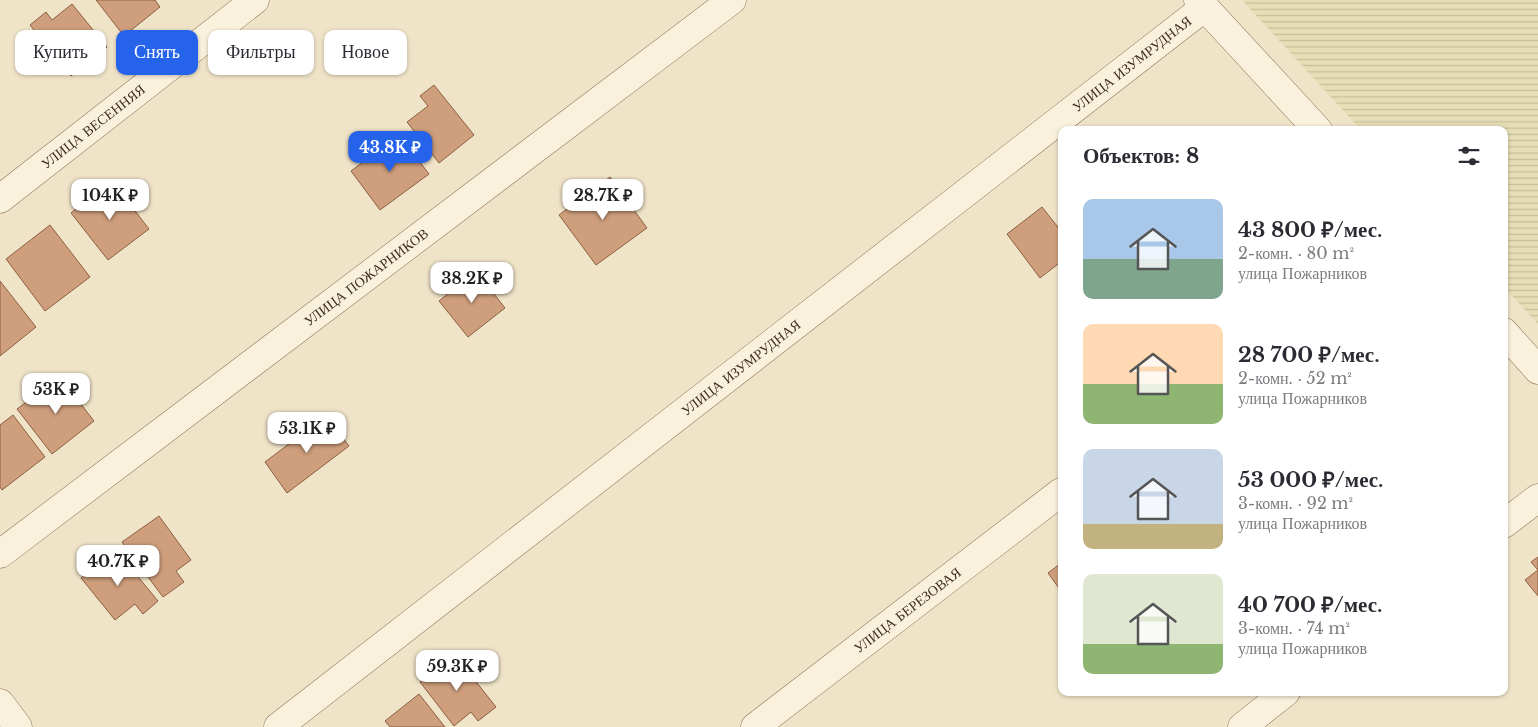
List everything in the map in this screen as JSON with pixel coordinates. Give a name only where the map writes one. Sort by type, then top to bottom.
[{"type":"street","name":"УЛИЦА ВЕСЕННЯЯ","points":[[0,199],[255,0]]},
{"type":"street","name":"УЛИЦА ПОЖАРНИКОВ","points":[[0,554],[732,0]]},
{"type":"street","points":[[1202,4],[1314,126]]},
{"type":"street","name":"УЛИЦА ИЗУМРУДНАЯ","points":[[278,727],[1202,4]]},
{"type":"street","points":[[1508,336],[1538,370]]},
{"type":"street","name":"УЛИЦА БЕРЕЗОВАЯ","points":[[755,727],[1058,494]]},
{"type":"street","points":[[1508,521],[1538,498]]},
{"type":"street","points":[[1242,727],[1281,696]]},
{"type":"street","points":[[0,703],[18,727]]},
{"type":"shaded area","points":[[1242,0],[1538,0],[1538,324],[1508,291],[1508,126],[1357,126]]},
{"type":"building","points":[[96,0],[155,0],[160,7],[131,30],[119,30]]},
{"type":"building","points":[[72,4],[93,30],[34,30],[30,25],[46,12],[52,20]]},
{"type":"building","points":[[434,85],[474,135],[439,163],[407,122],[428,106],[420,96]]},
{"type":"building","points":[[399,135],[429,174],[380,210],[351,171]]},
{"type":"building","points":[[610,177],[647,228],[596,265],[559,215]]},
{"type":"building","points":[[112,181],[149,229],[108,260],[71,213]]},
{"type":"building","points":[[1042,207],[1058,227],[1058,264],[1040,278],[1007,234]]},
{"type":"building","points":[[50,225],[90,277],[45,311],[6,259]]},
{"type":"building","points":[[476,271],[505,308],[468,337],[439,301]]},
{"type":"building","points":[[0,281],[36,327],[0,356]]},
{"type":"building","points":[[60,377],[94,421],[52,454],[17,409]]},
{"type":"building","points":[[13,415],[45,457],[2,490],[0,487],[0,425]]},
{"type":"building","points":[[326,416],[349,446],[287,493],[265,462]]},
{"type":"building","points":[[159,516],[191,560],[176,571],[184,582],[163,597],[122,542]]},
{"type":"building","points":[[116,550],[158,601],[143,614],[135,604],[115,620],[81,578]]},
{"type":"building","points":[[1538,557],[1538,570],[1531,562]]},
{"type":"building","points":[[1058,565],[1058,587],[1048,573]]},
{"type":"building","points":[[1538,570],[1538,596],[1525,580]]},
{"type":"building","points":[[455,655],[496,707],[478,721],[471,712],[454,726],[420,682]]},
{"type":"building","points":[[419,694],[445,727],[390,727],[385,721]]}]
